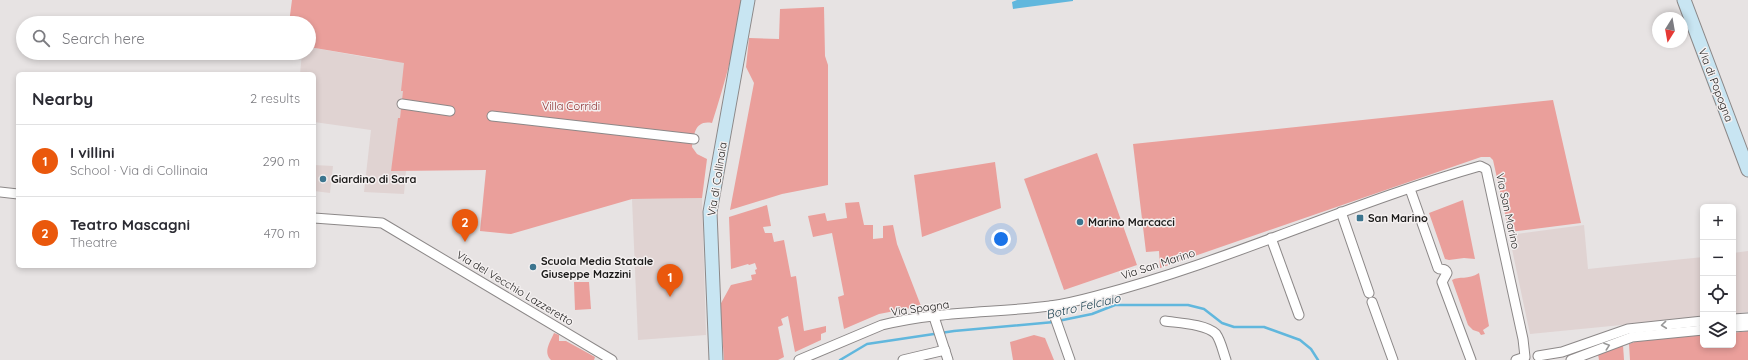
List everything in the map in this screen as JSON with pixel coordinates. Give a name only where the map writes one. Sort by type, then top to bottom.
[{"type":"street","name":"Via di Collinaia","points":[[716,360],[710,212],[748,0]]},
{"type":"street","name":"Via di Popogna","points":[[1684,0],[1748,170]]},
{"type":"street","points":[[402,104],[450,111]]},
{"type":"street","points":[[492,116],[694,139]]},
{"type":"street","name":"Via San Marino","points":[[1051,306],[1096,296],[1148,280],[1271,238],[1341,212],[1480,166],[1486,168],[1523,339],[1529,358]]},
{"type":"street","points":[[1410,189],[1438,268],[1444,269],[1447,273],[1442,282],[1471,360]]},
{"type":"street","points":[[0,192],[16,194]]},
{"type":"street","points":[[1341,212],[1369,292]]},
{"type":"street","name":"Via del Vecchio Lazzeretto","points":[[316,218],[382,223],[612,360]]},
{"type":"street","points":[[1271,238],[1299,315]]},
{"type":"street","points":[[1372,302],[1393,360]]},
{"type":"street","points":[[1051,306],[1070,360]]},
{"type":"street","name":"Via Spagna","points":[[800,360],[882,325],[934,317],[1051,306]]},
{"type":"street","points":[[934,317],[948,360]]},
{"type":"street","points":[[1736,319],[1748,318]]},
{"type":"street","points":[[1165,321],[1209,329],[1216,334],[1226,360]]},
{"type":"street","points":[[1529,358],[1556,354],[1628,329],[1700,321]]},
{"type":"street","points":[[1736,327],[1748,326]]},
{"type":"street","points":[[1571,360],[1632,338],[1700,330]]},
{"type":"street","points":[[903,360],[944,348]]},
{"type":"shaded area","points":[[316,48],[381,60],[407,60],[397,145],[391,171],[406,171],[404,194],[364,192],[371,130],[316,122],[316,72],[300,72],[301,60],[316,60]]},
{"type":"shaded area","name":"Giardino di Sara","points":[[316,165],[333,166],[330,193],[316,191]]},
{"type":"shaded area","points":[[702,198],[706,335],[638,340],[632,199]]},
{"type":"shaded area","points":[[1584,225],[1588,269],[1700,257],[1700,317],[1530,334],[1509,235]]},
{"type":"shaded area","points":[[1748,251],[1748,312],[1736,314],[1736,276],[1736,253]]},
{"type":"green space","name":"Villa Corridi","points":[[292,0],[743,0],[730,62],[712,123],[706,123],[699,126],[696,129],[694,137],[692,147],[697,154],[707,159],[702,198],[632,199],[511,234],[480,231],[486,170],[391,171],[398,118],[400,118],[404,63],[316,48],[316,16],[290,16]]},
{"type":"green space","points":[[824,7],[825,56],[828,65],[828,185],[782,194],[730,210],[754,83],[746,67],[749,38],[779,39],[780,9]]},
{"type":"green space","points":[[1553,100],[1581,223],[1509,232],[1493,160],[1490,157],[1481,157],[1160,268],[1159,251],[1146,252],[1133,144]]},
{"type":"green space","name":"Marino Marcacci","points":[[1097,153],[1137,265],[1064,290],[1024,179]]},
{"type":"green space","points":[[995,162],[1001,208],[922,237],[914,175]]},
{"type":"green space","points":[[1463,200],[1475,259],[1445,259],[1429,213]]},
{"type":"green space","points":[[859,202],[864,225],[873,225],[873,239],[883,238],[883,226],[893,225],[897,244],[921,306],[879,314],[844,329],[838,297],[844,295],[832,233],[813,237],[808,216],[825,213],[827,221],[847,218],[845,203]]},
{"type":"green space","points":[[767,205],[771,226],[763,227],[765,233],[772,233],[774,242],[784,240],[791,277],[796,276],[804,331],[826,326],[826,332],[821,334],[821,340],[795,352],[788,316],[781,319],[783,325],[778,327],[784,357],[778,360],[724,360],[720,305],[731,285],[752,280],[751,275],[756,274],[755,270],[757,269],[755,263],[731,269],[729,217]]},
{"type":"green space","points":[[1479,273],[1489,326],[1483,330],[1485,334],[1481,335],[1468,325],[1452,280]]},
{"type":"green space","points":[[574,282],[589,282],[591,309],[575,310]]},
{"type":"green space","points":[[1748,331],[1748,360],[1630,360],[1629,344],[1640,340],[1700,335],[1700,348],[1736,348],[1736,333]]},
{"type":"green space","points":[[554,333],[559,335],[559,341],[566,341],[595,357],[594,360],[551,360],[547,350]]},
{"type":"green space","points":[[1034,335],[1045,338],[1054,360],[1013,360],[1010,342]]},
{"type":"green space","points":[[1623,345],[1624,360],[1599,360],[1598,354]]},
{"type":"water","points":[[1017,0],[1073,1],[1013,9],[1012,2]]},
{"type":"waterway","name":"Botro Felciaio","points":[[1058,321],[1092,314],[1115,305],[1188,305],[1204,309],[1222,323],[1234,327],[1264,327],[1300,340],[1311,349],[1318,360]]},
{"type":"waterway","name":"Botro Felciaio","points":[[840,360],[867,344],[954,331],[1054,322]]},
{"type":"place","name":"Giardino di Sara","points":[[323,179]]},
{"type":"place","name":"San Marino","points":[[1360,218]]},
{"type":"place","name":"Marino Marcacci","points":[[1080,222]]},
{"type":"place","name":"Teatro Mascagni","points":[[465,242]]},
{"type":"place","name":"Scuola Media Statale Giuseppe Mazzini","points":[[533,267]]},
{"type":"place","name":"I villini","points":[[670,297]]}]
